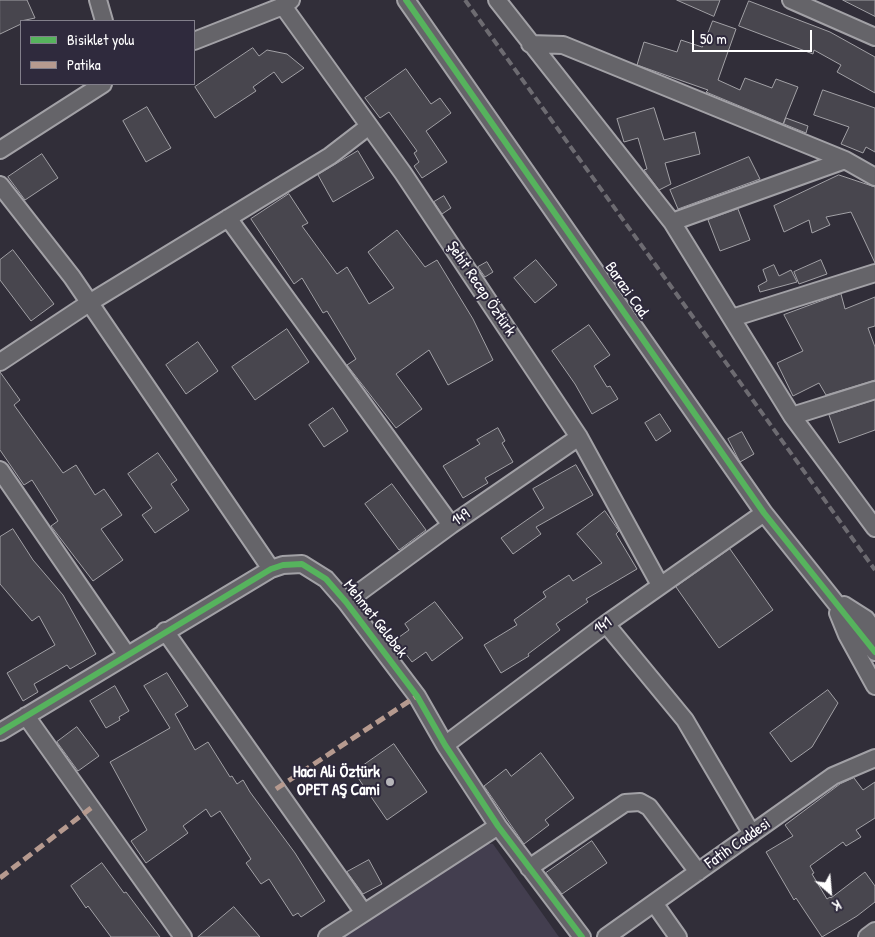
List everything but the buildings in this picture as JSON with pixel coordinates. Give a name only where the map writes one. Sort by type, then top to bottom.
[{"type":"street","points":[[98,0],[104,20]]},
{"type":"street","name":"Barazi Cad.","points":[[406,0],[764,513],[831,594]]},
{"type":"street","points":[[497,0],[672,222],[792,416],[875,528]]},
{"type":"street","points":[[791,0],[875,37]]},
{"type":"street","points":[[195,41],[287,3]]},
{"type":"street","name":"Şehit Recep Öztürk","points":[[287,3],[580,437],[660,585]]},
{"type":"street","points":[[530,44],[563,45],[845,160],[875,177]]},
{"type":"street","points":[[0,150],[101,85]]},
{"type":"street","points":[[0,362],[89,302],[330,156],[369,126]]},
{"type":"street","points":[[672,222],[845,160]]},
{"type":"street","points":[[0,185],[89,302],[271,569]]},
{"type":"street","points":[[228,218],[451,525]]},
{"type":"street","points":[[732,318],[875,273]]},
{"type":"street","points":[[792,416],[875,390]]},
{"type":"street","name":"149","points":[[346,602],[451,525],[580,437]]},
{"type":"street","points":[[0,470],[127,655]]},
{"type":"street","name":"141","points":[[445,744],[606,624],[764,513]]},
{"type":"street","name":"Mehmet Gelebek","points":[[0,732],[271,569],[282,565],[302,564],[326,579],[346,602],[417,696],[445,744],[498,826],[582,937]]},
{"type":"street","points":[[831,594],[849,609],[866,618],[875,631]]},
{"type":"street","points":[[831,594],[875,652]]},
{"type":"street","points":[[831,594],[847,635],[875,686]]},
{"type":"street","points":[[606,624],[685,720],[752,834]]},
{"type":"street","points":[[165,632],[364,913]]},
{"type":"street","points":[[26,716],[183,937]]},
{"type":"street","name":"Fatih Caddesi","points":[[606,937],[833,776],[875,758]]},
{"type":"street","points":[[529,868],[625,803],[640,802],[649,807],[698,872]]},
{"type":"street","points":[[328,937],[498,826]]},
{"type":"street","points":[[654,902],[678,937]]},
{"type":"street","points":[[867,937],[875,931]]},
{"type":"shaded area","points":[[484,843],[493,844],[559,937],[344,937]]},
{"type":"railway","points":[[465,0],[875,570]]},
{"type":"marked path","points":[[276,789],[417,696]]},
{"type":"marked path","points":[[0,878],[91,808]]},
{"type":"cycle path","points":[[406,0],[764,513],[875,652]]},
{"type":"cycle path","points":[[0,732],[271,569],[283,565],[302,564],[326,579],[346,602],[417,696],[445,745],[498,826],[582,937]]},
{"type":"place","name":"Hacı Ali Öztürk OPET AŞ Cami","points":[[390,782]]}]
